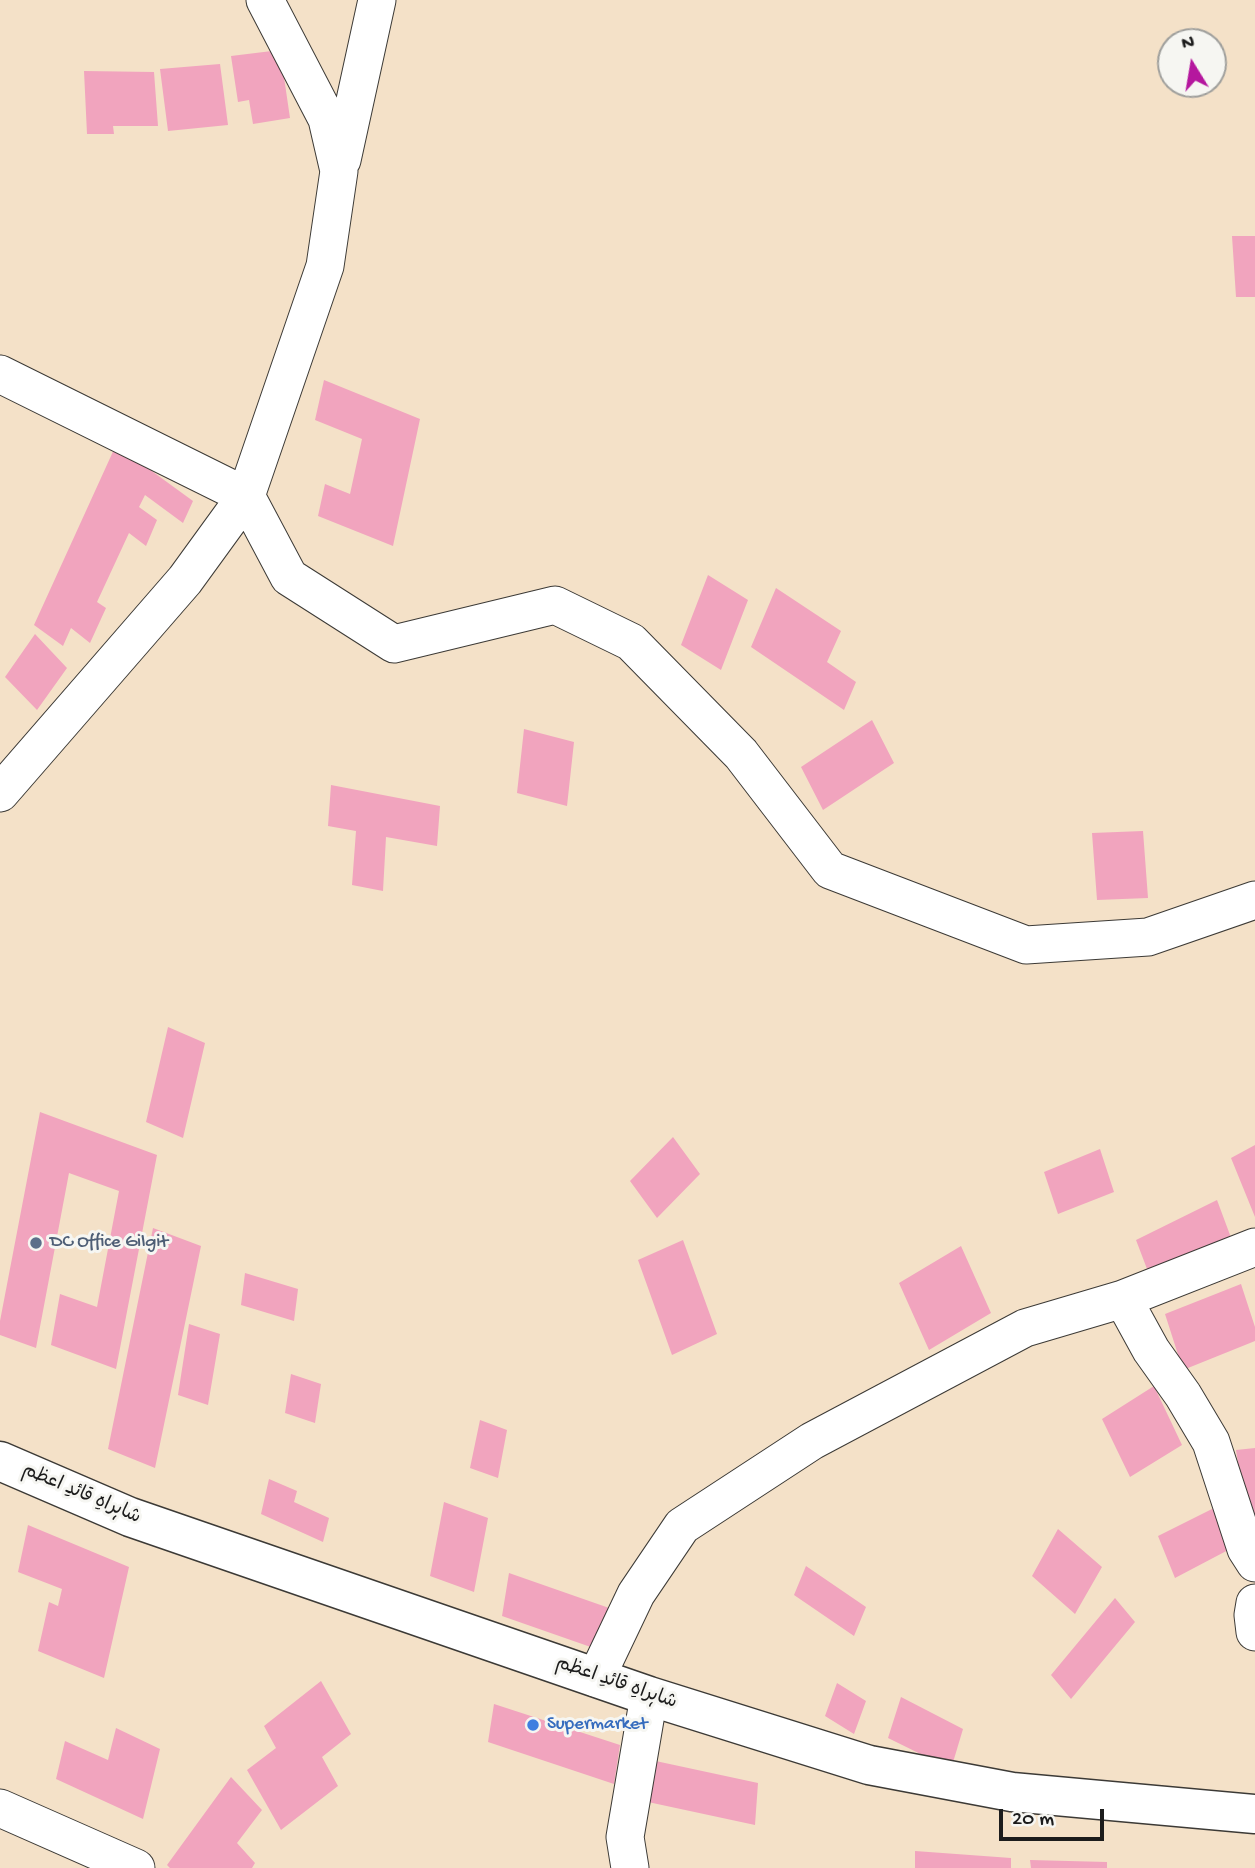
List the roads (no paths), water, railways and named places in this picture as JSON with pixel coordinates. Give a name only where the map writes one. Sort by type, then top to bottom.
[{"type":"highway","name":"شاہراہِ قائدِ اعظم","points":[[0,1461],[130,1517],[649,1696],[882,1767],[1012,1792],[1255,1814]]},
{"type":"street","points":[[265,0],[327,119],[339,171]]},
{"type":"street","points":[[0,793],[185,580],[246,496],[325,266],[339,171],[377,0]]},
{"type":"street","points":[[0,374],[246,496],[289,577],[394,644],[555,605],[631,642],[741,754],[830,870],[1026,945],[1148,937],[1255,900]]},
{"type":"street","points":[[596,1678],[636,1594],[682,1526],[813,1441],[1025,1328],[1123,1299],[1255,1247]]},
{"type":"street","points":[[1123,1299],[1151,1350],[1183,1395],[1211,1442],[1246,1549],[1255,1563]]},
{"type":"street","points":[[1255,1603],[1255,1632]]},
{"type":"street","points":[[630,1868],[625,1837],[649,1696]]},
{"type":"street","points":[[0,1808],[136,1868]]},
{"type":"place","name":"DC Office Gilgit","points":[[36,1243]]},
{"type":"place","name":"Supermarket","points":[[533,1725]]}]
